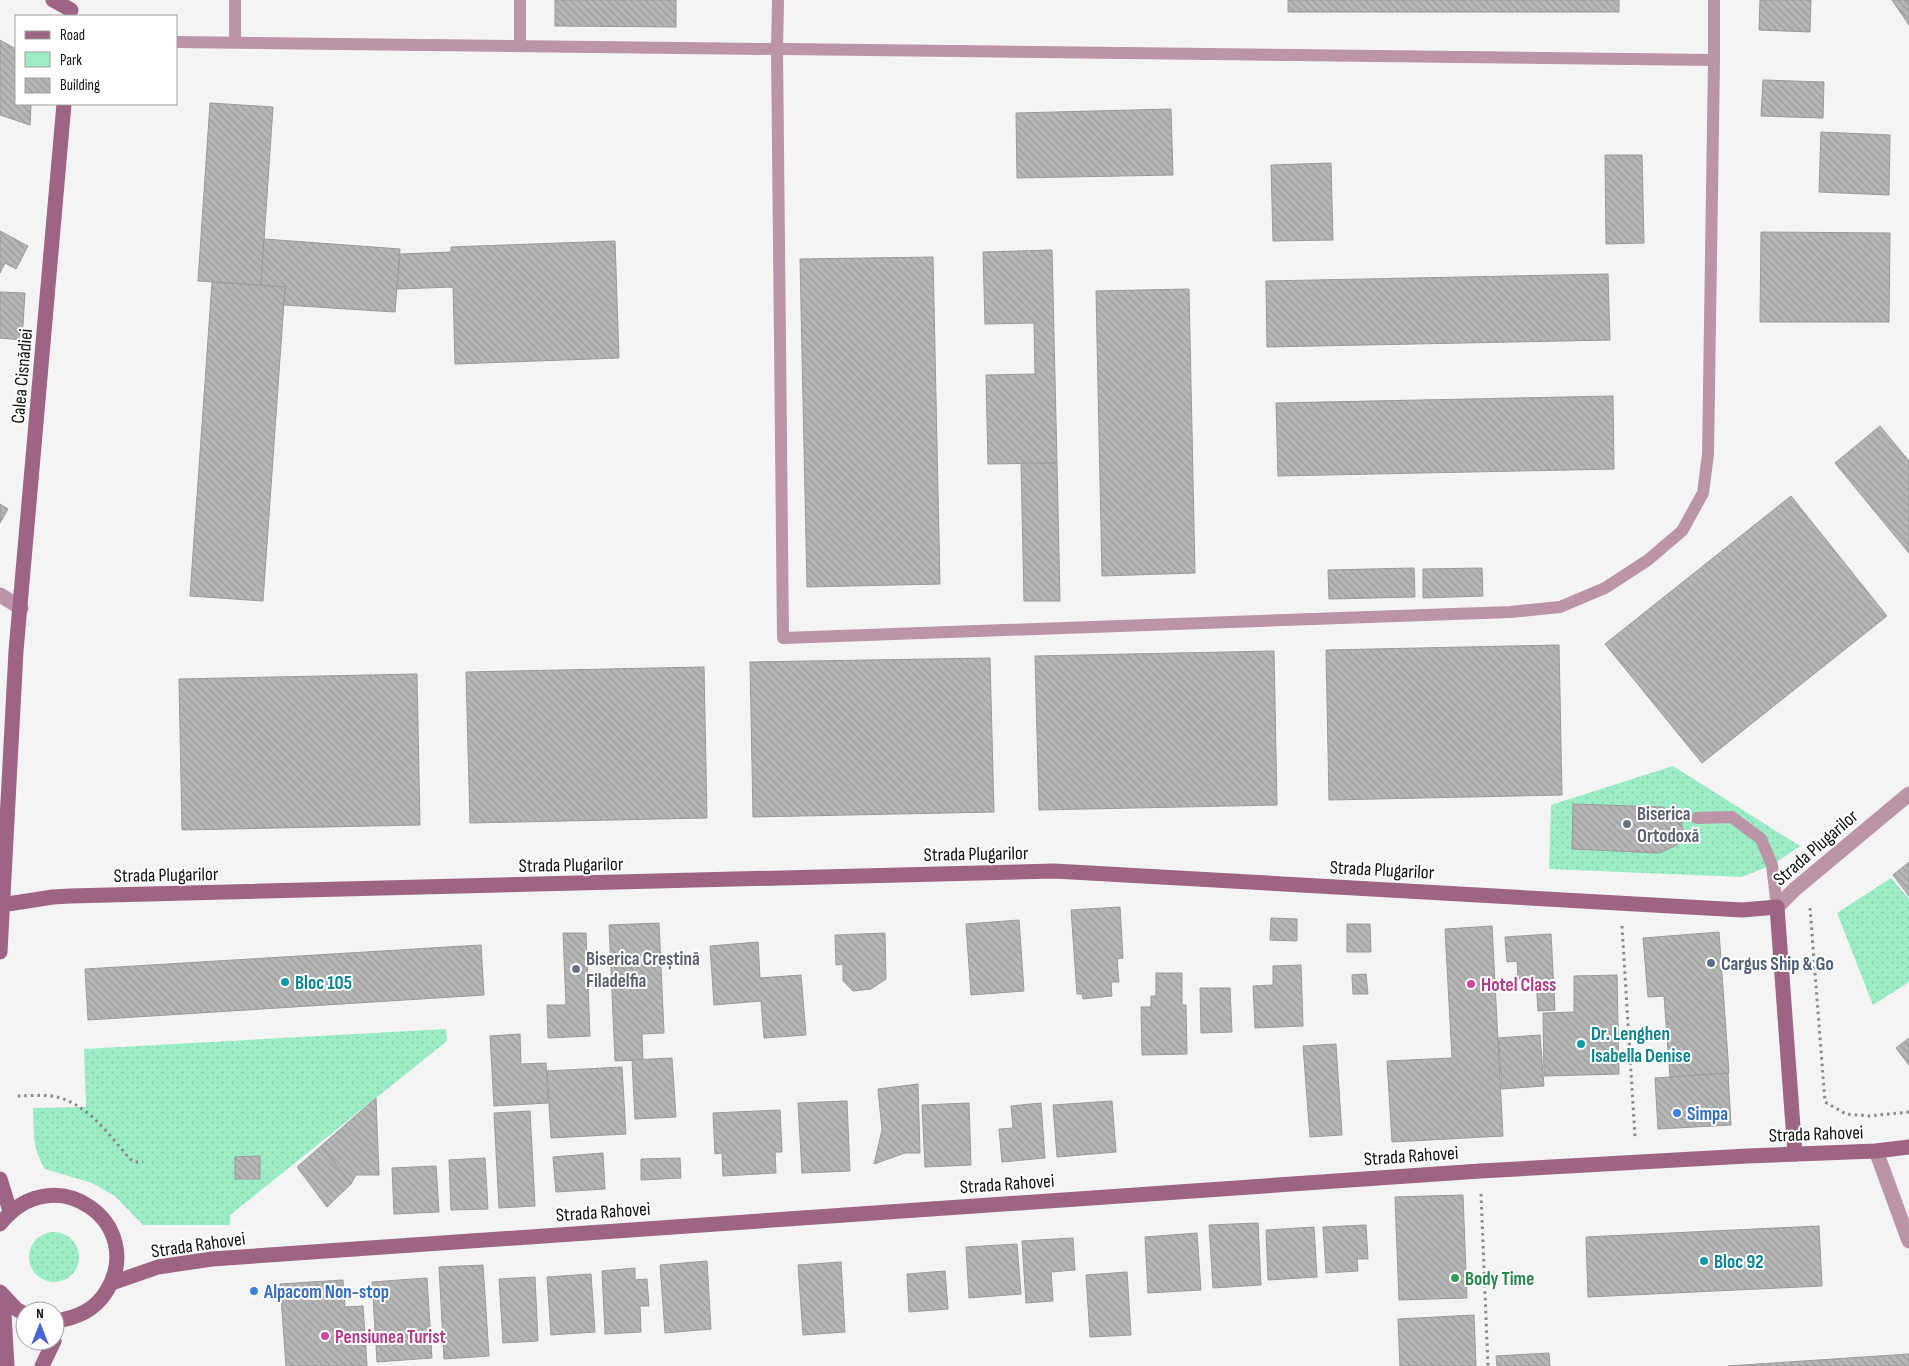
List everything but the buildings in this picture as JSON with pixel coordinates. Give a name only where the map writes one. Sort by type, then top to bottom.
[{"type":"street","points":[[53,0],[72,9]]},
{"type":"street","name":"Calea Cisnădiei","points":[[0,952],[16,651],[64,105]]},
{"type":"street","points":[[0,595],[21,608]]},
{"type":"street","name":"Strada Plugarilor","points":[[1,905],[53,897],[1054,871],[1742,910],[1777,907],[1795,889],[1909,794]]},
{"type":"street","points":[[1777,907],[1795,1154]]},
{"type":"street","name":"Strada Rahovei","points":[[112,1283],[158,1267],[212,1259],[1480,1171],[1876,1151],[1909,1147]]},
{"type":"street","points":[[1876,1151],[1909,1241]]},
{"type":"street","points":[[0,1178],[10,1211]]},
{"type":"street","points":[[0,1224],[10,1211],[25,1201],[44,1195],[63,1195],[82,1201],[98,1212],[109,1227],[116,1245],[117,1265],[112,1283],[101,1300],[87,1312],[65,1319]]},
{"type":"street","points":[[1,1294],[15,1308]]},
{"type":"street","points":[[1,1294],[7,1366]]},
{"type":"street","points":[[42,1366],[49,1351]]},
{"type":"lane","points":[[235,0],[235,42]]},
{"type":"lane","points":[[520,0],[520,46]]},
{"type":"lane","points":[[778,0],[783,638],[1510,612],[1560,607],[1605,588],[1648,560],[1682,531],[1703,493],[1708,454],[1714,0]]},
{"type":"lane","points":[[178,42],[1714,60]]},
{"type":"lane","points":[[1697,818],[1732,817],[1761,839],[1772,865],[1777,907]]},
{"type":"path","points":[[1809,900],[1825,1102],[1846,1114],[1869,1116],[1909,1112]]},
{"type":"path","points":[[1622,926],[1636,1146]]},
{"type":"path","points":[[18,1096],[56,1096],[77,1104],[90,1114],[130,1159],[134,1162],[143,1162]]},
{"type":"path","points":[[1480,1171],[1488,1366]]},
{"type":"green space","points":[[1673,766],[1800,846],[1772,865],[1742,877],[1549,869],[1551,805]]},
{"type":"green space","points":[[1891,878],[1909,899],[1909,982],[1873,1005],[1837,913]]},
{"type":"green space","points":[[446,1029],[447,1041],[230,1215],[230,1225],[143,1225],[115,1196],[92,1183],[45,1169],[38,1154],[34,1140],[33,1108],[86,1107],[84,1049]]},
{"type":"green space","points":[[49,1232],[59,1232],[72,1239],[79,1252],[79,1262],[72,1275],[59,1282],[49,1282],[40,1278],[33,1271],[29,1262],[29,1252],[33,1243],[40,1236]]},
{"type":"place","name":"Biserica Ortodoxă","points":[[1627,824]]},
{"type":"place","name":"Cargus Ship & Go","points":[[1711,963]]},
{"type":"place","name":"Biserica Creștină Filadelfia","points":[[576,969]]},
{"type":"place","name":"Bloc 105","points":[[285,982]]},
{"type":"place","name":"Hotel Class","points":[[1471,984]]},
{"type":"place","name":"Dr. Lenghen Isabella Denise","points":[[1581,1044]]},
{"type":"place","name":"Simpa","points":[[1677,1113]]},
{"type":"place","name":"Bloc 92","points":[[1704,1261]]},
{"type":"place","name":"Body Time","points":[[1455,1278]]},
{"type":"place","name":"Alpacom Non-stop","points":[[254,1291]]},
{"type":"place","name":"Pensiunea Turist","points":[[325,1336]]}]
